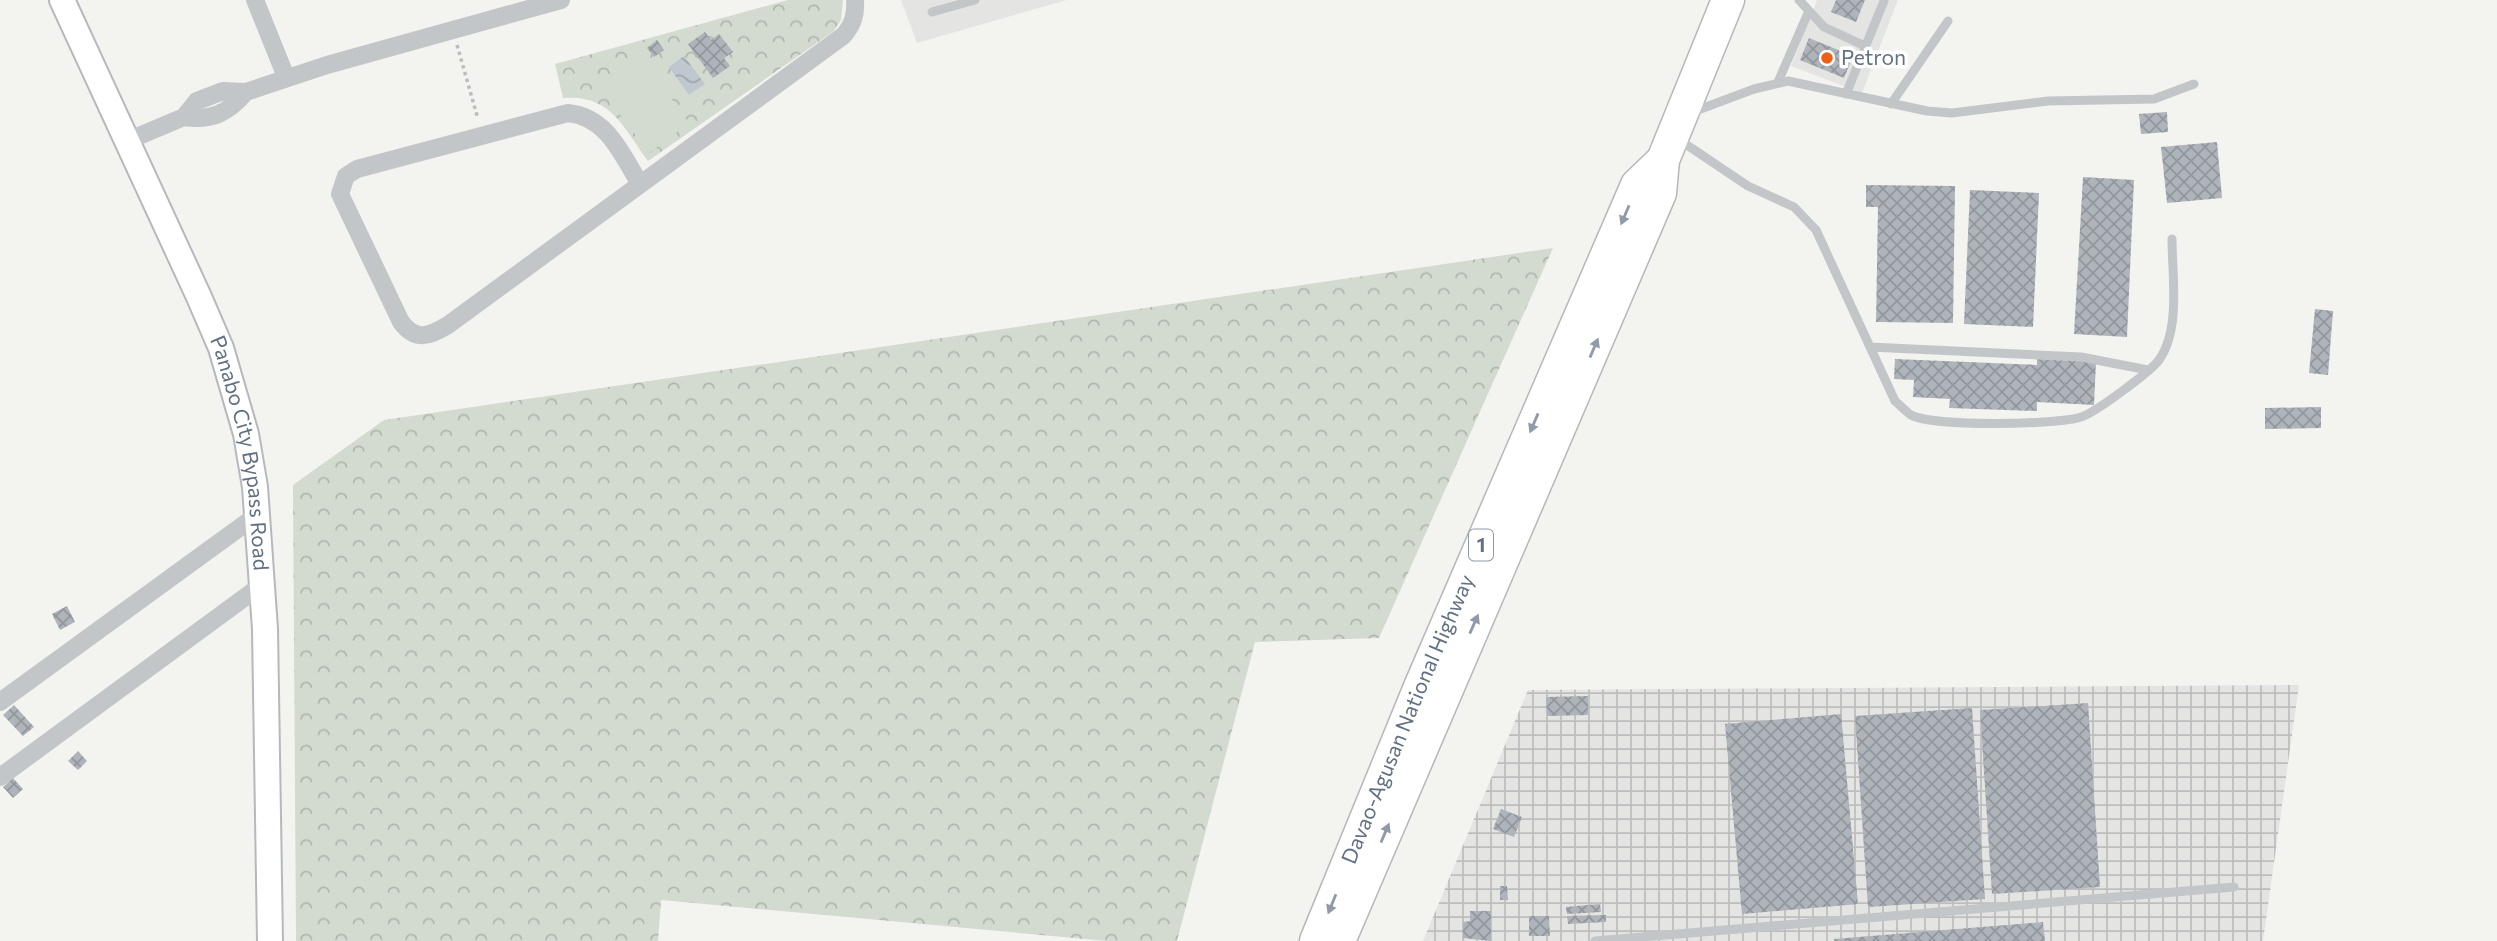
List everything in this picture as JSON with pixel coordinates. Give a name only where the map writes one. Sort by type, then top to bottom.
[{"type":"highway","name":"Davao-Agusan National Highway","points":[[1324,940],[1431,692],[1660,193],[1671,137],[1728,0]]},
{"type":"main road","name":"Panabo City Bypass Road","points":[[61,0],[221,348],[246,435],[263,584],[270,941]]},
{"type":"street","points":[[255,0],[286,77]]},
{"type":"street","points":[[127,141],[184,117],[204,120],[231,109],[246,92],[286,77],[561,0]]},
{"type":"street","points":[[640,184],[608,134],[598,122],[583,114],[550,116],[357,169],[341,184],[342,203],[401,323],[408,332],[421,337],[448,325],[842,36],[851,27],[855,16],[855,0]]},
{"type":"street","points":[[0,702],[257,515]]},
{"type":"street","points":[[0,777],[263,584]]},
{"type":"lane","points":[[932,12],[975,0]]},
{"type":"lane","points":[[1799,0],[1808,13],[1835,33],[1865,46]]},
{"type":"lane","points":[[1846,94],[1884,1]]},
{"type":"lane","points":[[1778,82],[1808,13]]},
{"type":"lane","points":[[1891,104],[1948,21]]},
{"type":"lane","points":[[1671,137],[1778,82],[1798,81],[1891,104],[1952,113],[2048,101],[2154,99],[2194,84]]},
{"type":"lane","points":[[1671,137],[1748,186],[1794,207],[1808,220],[1830,256],[1895,401],[1912,416],[1988,424],[2081,418],[2105,403],[2158,362],[2166,345],[2171,316],[2172,239]]},
{"type":"lane","points":[[1870,347],[2081,356],[2148,370]]},
{"type":"lane","points":[[1595,941],[2234,887]]},
{"type":"path","points":[[453,30],[483,134]]},
{"type":"shaded area","points":[[901,0],[1067,0],[917,43]]},
{"type":"shaded area","points":[[1817,0],[1898,0],[1862,93],[1791,66]]},
{"type":"shaded area","points":[[2299,685],[2263,941],[1423,941],[1528,690]]},
{"type":"green space","points":[[788,0],[843,0],[841,20],[834,31],[648,161],[623,125],[604,107],[593,101],[563,98],[555,64]]},
{"type":"green space","points":[[640,56],[689,123],[649,153],[599,86]]},
{"type":"green space","points":[[1553,248],[1379,638],[1255,642],[1177,941],[1107,941],[661,900],[658,941],[296,941],[293,485],[384,420]]},
{"type":"water","points":[[684,56],[705,84],[689,95],[669,67]]},
{"type":"building","points":[[1836,0],[1865,0],[1856,22],[1831,12]]},
{"type":"building","points":[[705,32],[711,40],[719,34],[733,52],[724,58],[730,66],[713,78],[688,44]]},
{"type":"building","name":"Petron","points":[[1809,38],[1853,56],[1844,78],[1800,60]]},
{"type":"building","points":[[657,40],[664,50],[654,57],[647,48]]},
{"type":"building","points":[[2167,112],[2168,132],[2141,134],[2139,114]]},
{"type":"building","points":[[2217,142],[2222,198],[2167,203],[2161,147]]},
{"type":"building","points":[[2083,177],[2134,180],[2127,337],[2074,334]]},
{"type":"building","points":[[1866,185],[1955,186],[1953,323],[1876,322],[1878,207],[1866,207]]},
{"type":"building","points":[[1970,190],[2039,193],[2033,327],[1964,324]]},
{"type":"building","points":[[2315,309],[2333,311],[2328,375],[2309,373]]},
{"type":"building","points":[[2037,358],[2096,361],[2094,405],[2037,402],[2037,411],[1949,408],[1950,399],[1913,397],[1914,380],[1894,379],[1895,359],[2037,365]]},
{"type":"building","points":[[2321,407],[2321,428],[2265,429],[2265,408]]},
{"type":"building","points":[[67,606],[75,622],[60,630],[52,614]]},
{"type":"building","points":[[1588,696],[1588,715],[1547,716],[1546,697]]},
{"type":"building","points":[[2088,703],[2100,887],[1992,894],[1980,710]]},
{"type":"building","points":[[14,705],[34,727],[23,736],[3,715]]},
{"type":"building","points":[[1972,708],[1985,899],[1868,907],[1855,716]]},
{"type":"building","points":[[1841,714],[1858,904],[1742,914],[1725,724]]},
{"type":"building","points":[[78,751],[87,761],[78,770],[68,761]]},
{"type":"building","points":[[13,778],[23,789],[13,798],[3,787]]},
{"type":"building","points":[[1501,809],[1522,817],[1514,837],[1493,829]]},
{"type":"building","points":[[1500,886],[1507,886],[1508,900],[1500,900]]},
{"type":"building","points":[[1600,904],[1601,912],[1567,914],[1566,907]]},
{"type":"building","points":[[1470,911],[1491,911],[1491,941],[1463,938],[1463,922],[1470,921]]},
{"type":"building","points":[[1606,915],[1606,922],[1568,924],[1567,916]]},
{"type":"building","points":[[1529,916],[1549,916],[1550,936],[1529,936]]},
{"type":"building","points":[[2043,922],[2045,941],[1834,941],[1834,939]]},
{"type":"place","name":"Petron","points":[[1827,58]]}]
